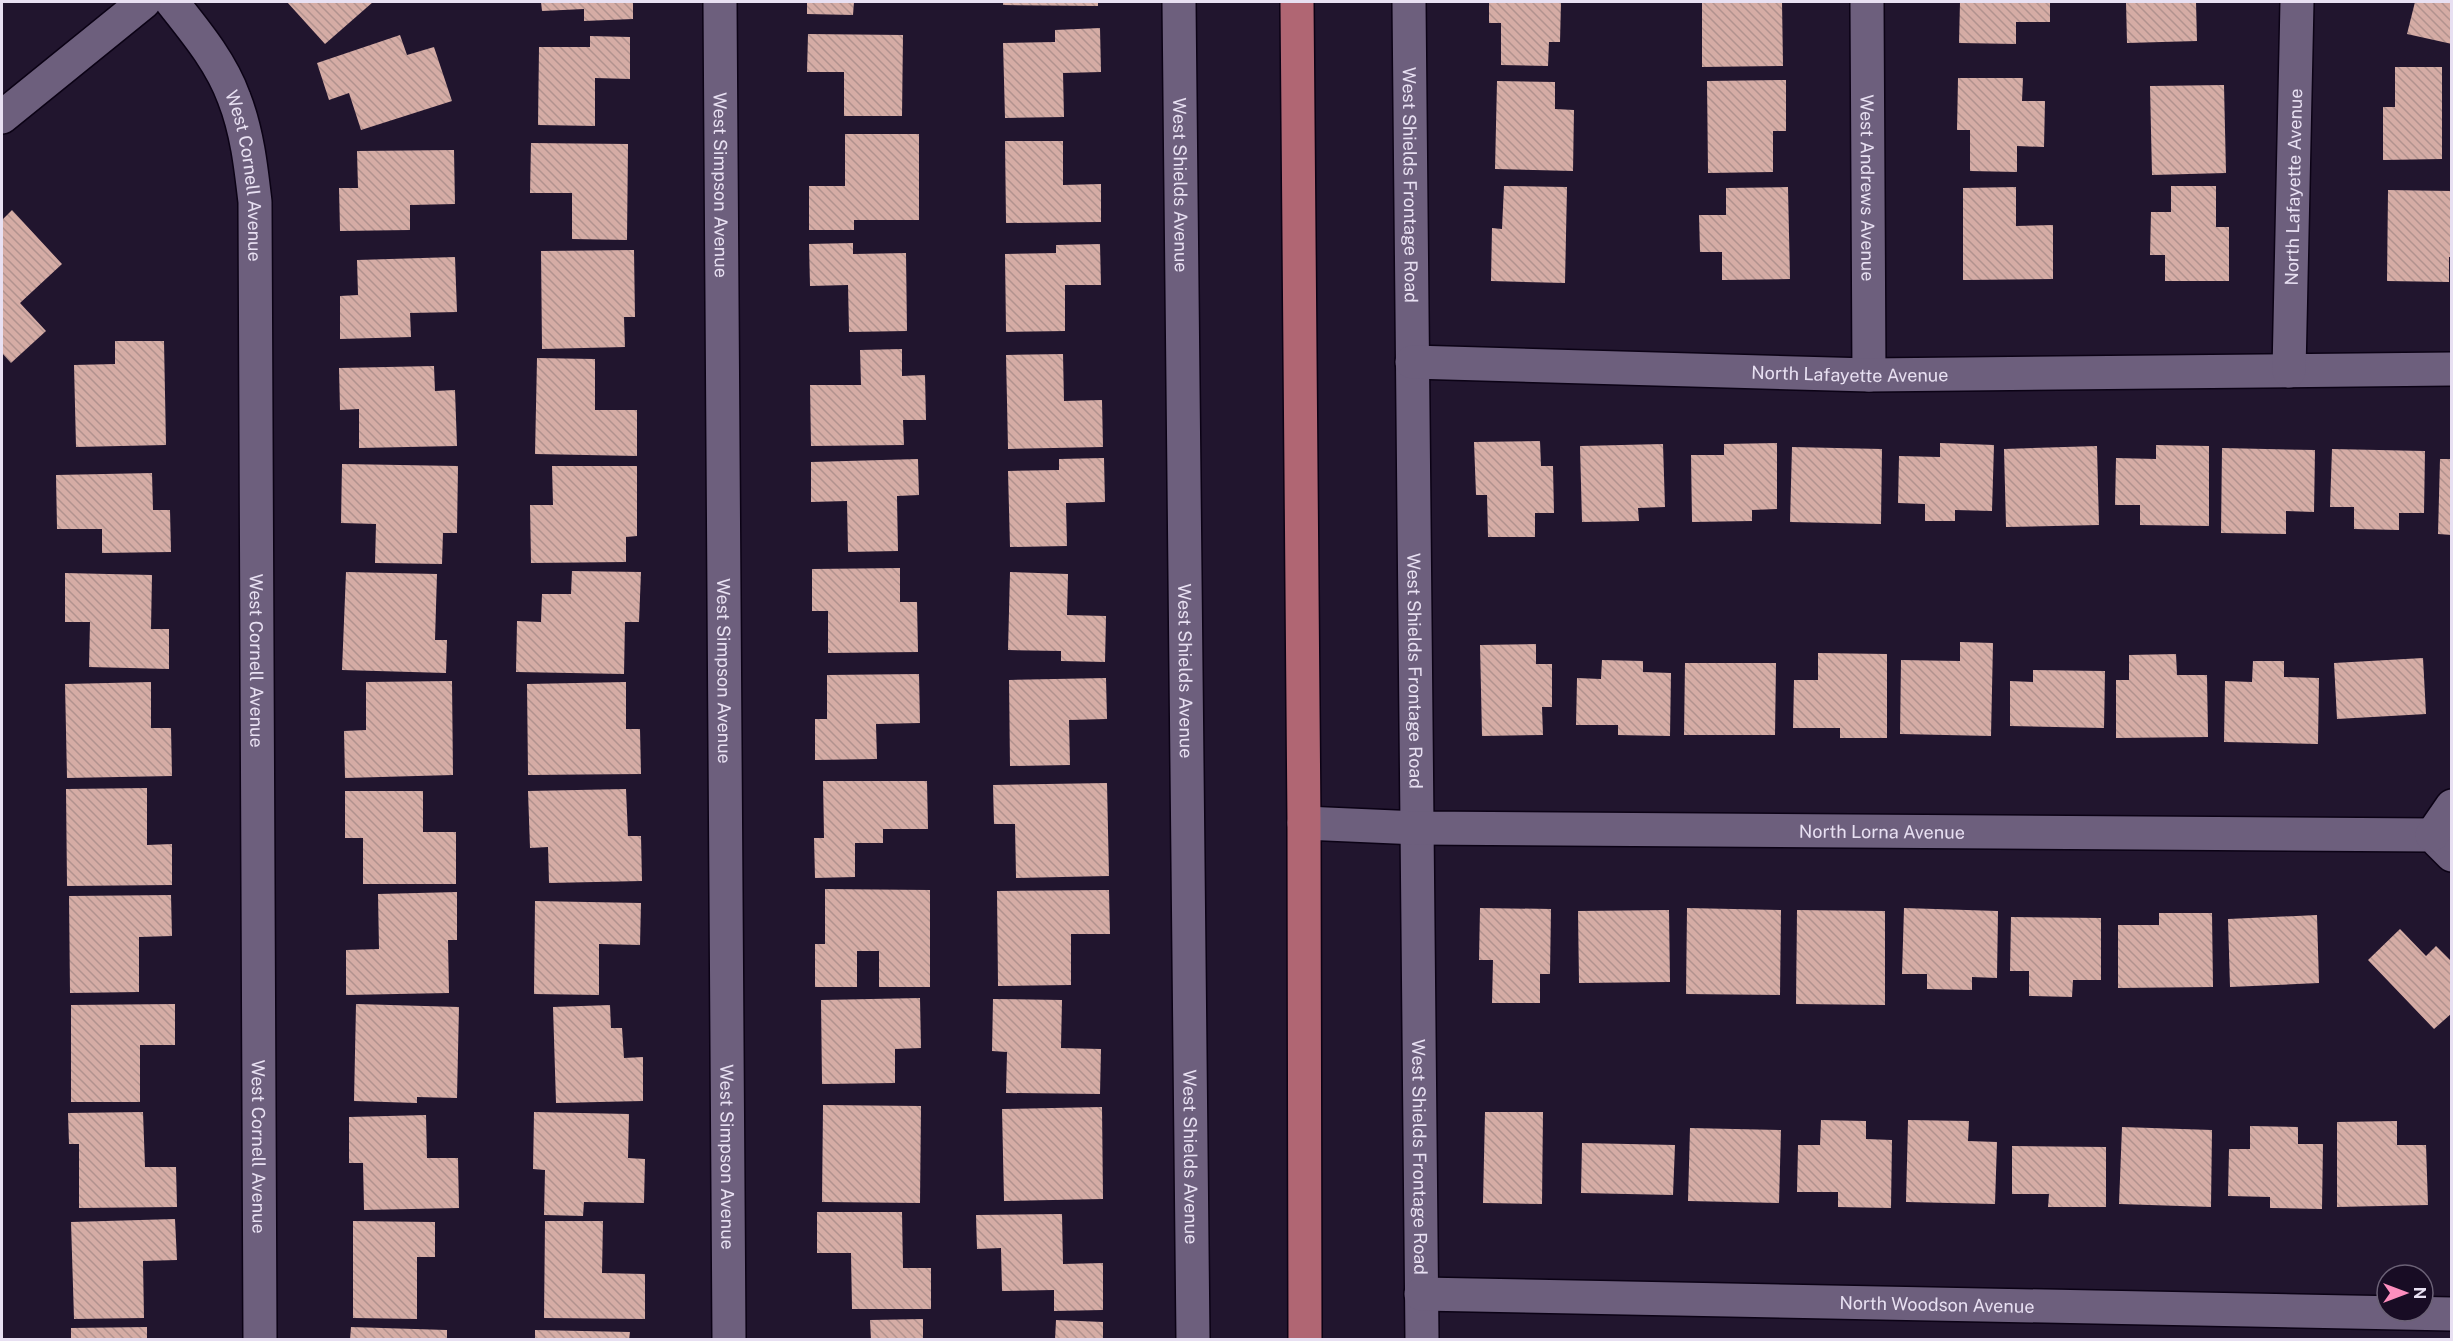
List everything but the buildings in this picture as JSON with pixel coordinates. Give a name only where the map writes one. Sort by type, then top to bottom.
[{"type":"main road","points":[[1297,2],[1304,823],[1305,1340]]},
{"type":"street","points":[[2,117],[144,2]]},
{"type":"street","name":"West Cornell Avenue","points":[[172,2],[206,45],[234,98],[249,151],[255,202],[260,1340]]},
{"type":"street","name":"West Simpson Avenue","points":[[720,2],[729,1340]]},
{"type":"street","name":"West Shields Avenue","points":[[1179,2],[1193,1340]]},
{"type":"street","name":"West Shields Frontage Road","points":[[1409,2],[1422,1340]]},
{"type":"street","name":"West Andrews Avenue","points":[[1867,2],[1869,375]]},
{"type":"street","name":"North Lafayette Avenue","points":[[2289,371],[2297,2]]},
{"type":"street","name":"North Lafayette Avenue","points":[[1412,362],[1869,375],[2451,369]]},
{"type":"street","points":[[2442,845],[2451,806]]},
{"type":"street","name":"North Lorna Avenue","points":[[1304,823],[1418,828],[2442,845]]},
{"type":"street","name":"North Woodson Avenue","points":[[1421,1294],[2451,1314]]}]
